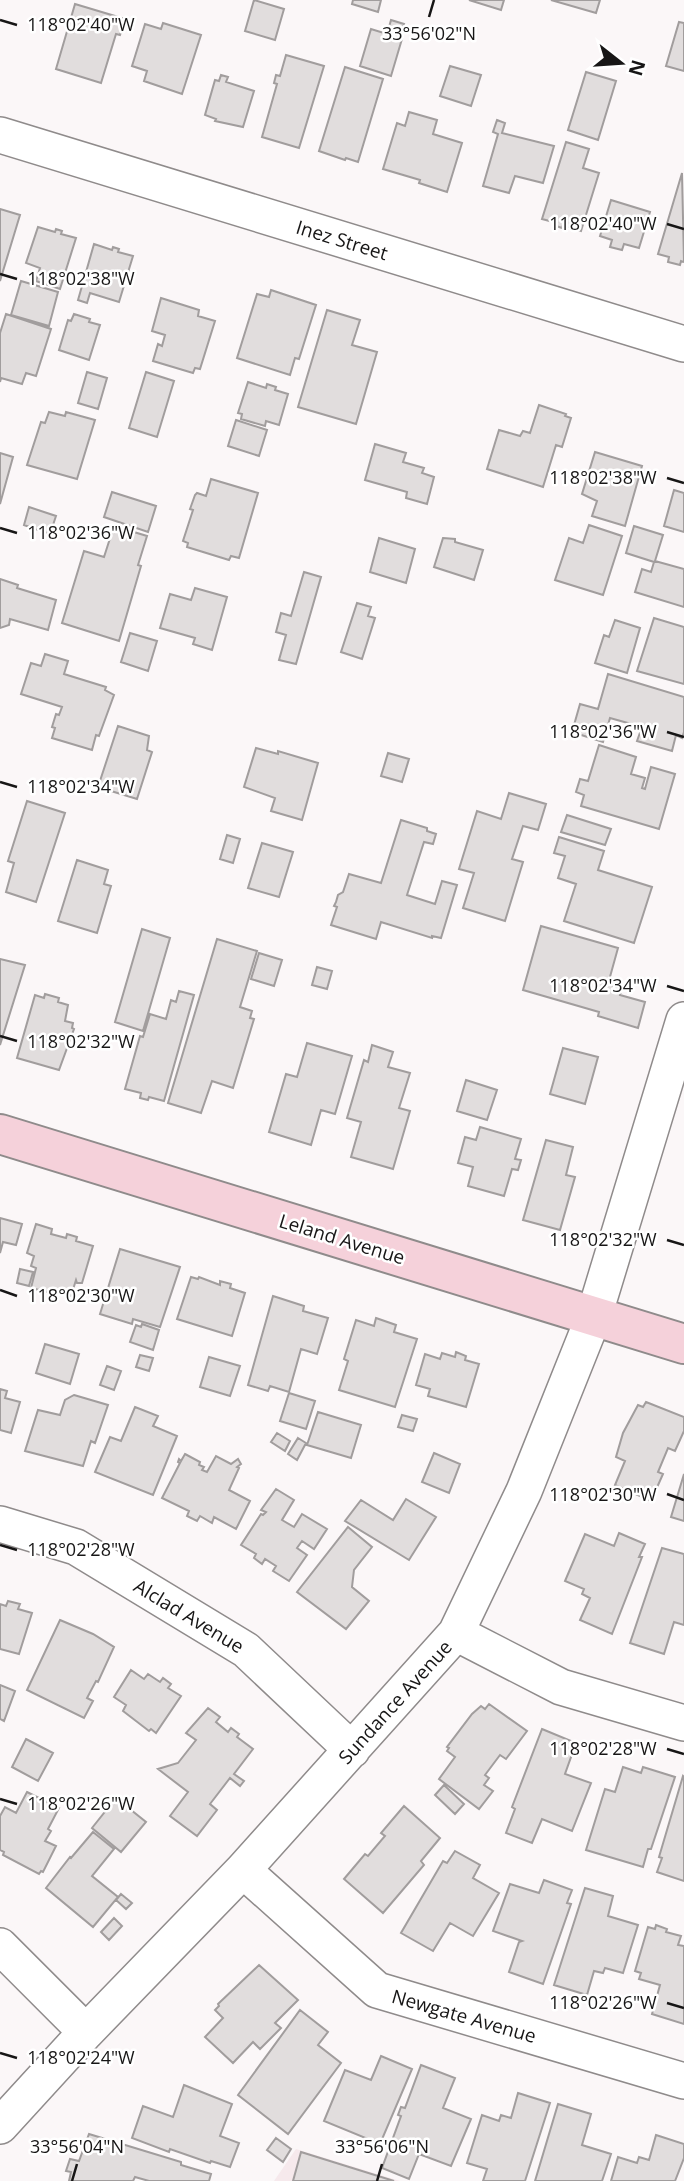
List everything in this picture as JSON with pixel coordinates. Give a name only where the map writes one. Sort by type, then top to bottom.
[{"type":"street","name":"Inez Street","points":[[0,135],[684,344]]},
{"type":"street","name":"Sundance Avenue","points":[[0,2126],[86,2032],[243,1870],[456,1633],[524,1491],[594,1316],[684,1020]]},
{"type":"street","name":"Leland Avenue","points":[[0,1134],[684,1344]]},
{"type":"street","name":"Alclad Avenue","points":[[0,1524],[76,1547],[246,1650],[352,1750]]},
{"type":"street","points":[[456,1633],[561,1687],[684,1723]]},
{"type":"street","name":"Newgate Avenue","points":[[243,1870],[377,1990],[684,2081]]},
{"type":"street","points":[[0,1946],[86,2032]]},
{"type":"shaded area","points":[[296,2149],[400,2181],[274,2181]]},
{"type":"building","points":[[254,0],[284,9],[275,40],[245,31]]},
{"type":"building","points":[[353,0],[381,0],[378,12],[352,4]]},
{"type":"building","points":[[469,0],[504,0],[501,10]]},
{"type":"building","points":[[551,0],[600,0],[596,13]]},
{"type":"building","points":[[75,4],[125,19],[120,35],[116,34],[101,83],[56,69]]},
{"type":"building","points":[[391,20],[404,24],[391,76],[360,66],[371,29],[387,34]]},
{"type":"building","points":[[679,22],[684,23],[684,71],[666,66]]},
{"type":"building","points":[[163,23],[201,35],[182,94],[144,81],[147,71],[132,66],[145,24],[161,29]]},
{"type":"building","points":[[286,55],[324,66],[299,148],[262,137],[277,84],[274,83],[276,75],[280,76]]},
{"type":"building","points":[[450,66],[481,75],[471,106],[440,96]]},
{"type":"building","points":[[345,67],[383,79],[358,162],[319,151]]},
{"type":"building","points":[[586,72],[616,81],[598,140],[568,130]]},
{"type":"building","points":[[221,75],[228,77],[226,82],[254,91],[243,127],[215,121],[216,119],[205,115],[215,80],[219,81]]},
{"type":"building","points":[[409,112],[437,120],[433,134],[462,143],[447,192],[419,183],[420,180],[383,169],[397,123],[405,126]]},
{"type":"building","points":[[497,120],[505,123],[502,133],[554,146],[543,183],[515,176],[509,193],[483,186],[498,134],[493,132]]},
{"type":"building","points":[[566,142],[589,149],[583,168],[599,173],[581,231],[563,225],[562,228],[556,226],[557,223],[542,219]]},
{"type":"building","points":[[682,173],[684,262],[681,261],[680,265],[668,262],[669,257],[658,254]]},
{"type":"building","points":[[611,200],[650,212],[639,248],[624,244],[622,250],[610,247],[612,240],[600,236]]},
{"type":"building","points":[[0,209],[20,215],[0,281]]},
{"type":"building","points":[[38,227],[55,232],[56,229],[62,231],[61,234],[76,238],[60,289],[36,281],[40,268],[26,263]]},
{"type":"building","points":[[94,244],[112,250],[113,247],[119,249],[118,252],[133,256],[119,302],[90,293],[87,303],[78,300]]},
{"type":"building","points":[[21,281],[58,292],[49,326],[11,315]]},
{"type":"building","points":[[271,290],[316,305],[299,359],[295,358],[290,375],[237,358],[257,294],[269,297]]},
{"type":"building","points":[[161,298],[199,310],[198,316],[215,321],[200,369],[195,368],[193,373],[153,361],[158,344],[162,346],[165,335],[152,331]]},
{"type":"building","points":[[327,310],[360,320],[352,345],[377,352],[356,424],[298,407]]},
{"type":"building","points":[[6,314],[51,329],[36,376],[26,373],[22,384],[1,378],[0,382],[0,333]]},
{"type":"building","points":[[74,314],[100,325],[89,360],[59,350],[68,320],[71,321]]},
{"type":"building","points":[[87,372],[107,378],[98,409],[78,403]]},
{"type":"building","points":[[146,372],[174,381],[157,437],[129,428]]},
{"type":"building","points":[[248,382],[266,388],[267,384],[288,394],[279,425],[266,421],[265,426],[241,419],[242,414],[238,413]]},
{"type":"building","points":[[539,405],[571,418],[562,447],[556,445],[543,487],[487,469],[499,430],[520,436],[523,431],[530,433]]},
{"type":"building","points":[[49,412],[65,416],[66,412],[95,420],[77,479],[27,465],[41,422],[45,423]]},
{"type":"building","points":[[236,420],[267,430],[259,456],[228,446]]},
{"type":"building","points":[[375,444],[406,453],[403,462],[424,468],[422,473],[434,477],[427,504],[406,498],[407,492],[365,480]]},
{"type":"building","points":[[595,452],[642,466],[625,526],[592,516],[597,501],[582,494]]},
{"type":"building","points":[[0,453],[13,457],[0,504]]},
{"type":"building","points":[[211,479],[258,493],[239,558],[231,556],[229,560],[187,547],[188,543],[183,541],[195,495],[197,493],[206,496]]},
{"type":"building","points":[[674,490],[684,493],[684,532],[664,526]]},
{"type":"building","points":[[112,492],[156,506],[148,532],[104,517]]},
{"type":"building","points":[[29,507],[56,516],[50,534],[24,525]]},
{"type":"building","points":[[589,525],[622,536],[603,595],[555,580],[569,538],[583,543]]},
{"type":"building","points":[[114,526],[147,536],[119,641],[62,623],[84,551],[104,557]]},
{"type":"building","points":[[634,526],[663,535],[655,561],[684,569],[684,607],[635,592],[642,569],[651,572],[654,562],[626,553]]},
{"type":"building","points":[[379,538],[415,549],[406,583],[370,572]]},
{"type":"building","points":[[443,538],[455,539],[455,542],[483,550],[474,580],[434,567]]},
{"type":"building","points":[[304,572],[321,577],[296,664],[279,660],[286,635],[276,632],[281,613],[291,616]]},
{"type":"building","points":[[0,579],[18,585],[17,588],[56,600],[48,630],[10,619],[9,625],[0,628]]},
{"type":"building","points":[[195,588],[227,597],[212,650],[193,644],[195,638],[160,628],[170,594],[191,600]]},
{"type":"building","points":[[357,603],[371,607],[368,616],[375,618],[362,659],[341,652]]},
{"type":"building","points":[[654,618],[684,627],[684,684],[637,671]]},
{"type":"building","points":[[615,620],[640,628],[627,673],[595,663],[604,635],[609,637]]},
{"type":"building","points":[[130,633],[157,641],[148,671],[121,662]]},
{"type":"building","points":[[45,654],[68,661],[64,674],[106,687],[105,690],[114,695],[92,750],[52,738],[56,714],[59,715],[62,707],[21,694],[31,663],[41,666]]},
{"type":"building","points":[[608,674],[684,697],[684,732],[682,738],[676,735],[672,751],[637,741],[642,727],[610,718],[603,742],[572,732],[580,704],[598,709]]},
{"type":"building","points":[[118,726],[149,736],[147,750],[152,752],[137,799],[98,787]]},
{"type":"building","points":[[599,745],[636,757],[631,774],[645,778],[642,788],[645,789],[651,767],[675,774],[659,829],[581,806],[584,795],[576,792],[580,779],[588,781]]},
{"type":"building","points":[[256,748],[278,754],[278,751],[318,763],[302,820],[271,811],[275,798],[244,787]]},
{"type":"building","points":[[388,753],[409,759],[402,782],[381,776]]},
{"type":"building","points":[[509,793],[546,804],[538,830],[523,826],[512,859],[523,862],[505,921],[463,908],[474,873],[459,869],[477,811],[501,819]]},
{"type":"building","points":[[27,801],[65,813],[36,902],[6,892],[14,863],[8,861]]},
{"type":"building","points":[[567,815],[611,829],[605,845],[561,832]]},
{"type":"building","points":[[401,820],[427,828],[427,831],[436,834],[433,844],[424,842],[407,895],[435,904],[442,881],[457,885],[441,938],[432,938],[381,922],[376,939],[331,925],[337,907],[334,906],[338,895],[343,892],[349,874],[381,883]]},
{"type":"building","points":[[227,835],[240,839],[233,863],[220,859]]},
{"type":"building","points":[[559,837],[604,851],[598,870],[652,887],[634,943],[564,921],[576,884],[558,878],[565,856],[554,853]]},
{"type":"building","points":[[262,843],[293,852],[279,897],[248,888]]},
{"type":"building","points":[[77,860],[108,870],[104,884],[111,886],[97,933],[58,921]]},
{"type":"building","points":[[541,926],[618,948],[608,984],[622,988],[620,995],[645,1002],[638,1028],[598,1016],[599,1012],[523,990]]},
{"type":"building","points":[[142,929],[170,938],[143,1031],[115,1022]]},
{"type":"building","points":[[217,939],[257,951],[240,1007],[252,1011],[250,1018],[254,1019],[233,1088],[212,1081],[201,1113],[168,1103]]},
{"type":"building","points":[[259,953],[282,960],[274,986],[251,979]]},
{"type":"building","points":[[0,959],[25,965],[0,1045]]},
{"type":"building","points":[[317,967],[332,971],[327,989],[312,985]]},
{"type":"building","points":[[179,991],[194,995],[164,1101],[149,1097],[148,1100],[140,1098],[141,1093],[125,1089],[140,1036],[143,1037],[150,1014],[166,1019],[171,1000],[176,1002]]},
{"type":"building","points":[[45,994],[59,998],[58,1002],[68,1005],[65,1021],[73,1023],[74,1029],[59,1070],[17,1058],[35,995],[44,998]]},
{"type":"building","points":[[307,1043],[352,1056],[335,1114],[321,1110],[311,1145],[269,1132],[286,1074],[297,1077]]},
{"type":"building","points":[[372,1045],[393,1052],[388,1067],[410,1073],[399,1108],[410,1111],[393,1169],[351,1157],[361,1122],[347,1118],[364,1060],[368,1062]]},
{"type":"building","points":[[563,1048],[598,1057],[585,1104],[550,1094]]},
{"type":"building","points":[[466,1080],[497,1090],[487,1120],[457,1111]]},
{"type":"building","points":[[480,1127],[521,1139],[515,1159],[521,1160],[518,1170],[512,1169],[504,1196],[468,1186],[473,1167],[458,1163],[465,1137],[476,1140]]},
{"type":"building","points":[[546,1140],[573,1147],[566,1175],[575,1177],[560,1230],[523,1220]]},
{"type":"building","points":[[0,1218],[22,1224],[16,1245],[3,1242],[0,1253]]},
{"type":"building","points":[[36,1224],[52,1229],[51,1234],[66,1238],[67,1234],[77,1237],[76,1241],[93,1246],[82,1283],[77,1283],[76,1280],[71,1296],[52,1290],[51,1293],[31,1288],[36,1268],[31,1266],[34,1256],[27,1253]]},
{"type":"building","points":[[120,1249],[180,1267],[160,1327],[133,1319],[132,1324],[100,1314]]},
{"type":"building","points":[[20,1269],[33,1272],[29,1286],[17,1283]]},
{"type":"building","points":[[191,1277],[199,1277],[220,1285],[220,1281],[231,1284],[230,1288],[245,1293],[232,1336],[177,1319]]},
{"type":"building","points":[[273,1296],[304,1306],[303,1311],[328,1318],[317,1354],[301,1349],[289,1392],[270,1386],[268,1391],[248,1385]]},
{"type":"building","points":[[376,1318],[396,1325],[394,1332],[417,1339],[395,1407],[339,1390],[348,1361],[344,1359],[356,1320],[374,1326]]},
{"type":"building","points":[[142,1324],[159,1330],[153,1350],[130,1342],[136,1325],[141,1327]]},
{"type":"building","points":[[45,1344],[79,1354],[70,1384],[36,1373]]},
{"type":"building","points":[[456,1352],[466,1356],[465,1360],[479,1364],[466,1407],[428,1396],[430,1389],[416,1385],[425,1354],[440,1359],[442,1353],[455,1357]]},
{"type":"building","points":[[140,1355],[153,1358],[149,1371],[136,1367]]},
{"type":"building","points":[[209,1357],[240,1366],[230,1396],[200,1387]]},
{"type":"building","points":[[107,1366],[121,1371],[114,1390],[100,1385]]},
{"type":"building","points":[[0,1389],[7,1391],[5,1398],[20,1402],[11,1433],[0,1430]]},
{"type":"building","points":[[289,1393],[315,1401],[306,1429],[280,1421]]},
{"type":"building","points":[[74,1395],[108,1405],[95,1443],[91,1441],[83,1466],[25,1451],[38,1410],[60,1415],[65,1400]]},
{"type":"building","points":[[646,1402],[684,1417],[684,1431],[675,1451],[668,1448],[658,1472],[663,1474],[651,1501],[615,1485],[625,1461],[616,1457],[623,1433],[638,1405],[643,1407]]},
{"type":"building","points":[[135,1407],[158,1416],[153,1426],[177,1436],[153,1495],[95,1472],[110,1437],[121,1441]]},
{"type":"building","points":[[318,1412],[361,1425],[351,1458],[307,1445]]},
{"type":"building","points":[[402,1415],[417,1419],[413,1431],[398,1427]]},
{"type":"building","points":[[277,1433],[290,1441],[285,1451],[271,1442]]},
{"type":"building","points":[[298,1438],[306,1443],[297,1460],[288,1454]]},
{"type":"building","points":[[434,1453],[460,1464],[449,1493],[422,1482]]},
{"type":"building","points":[[185,1454],[200,1462],[199,1465],[204,1467],[202,1470],[207,1472],[216,1456],[231,1464],[238,1459],[241,1464],[237,1467],[239,1468],[229,1490],[250,1501],[236,1529],[214,1517],[212,1523],[200,1516],[197,1521],[187,1516],[189,1511],[162,1498],[180,1463],[179,1459],[181,1461]]},
{"type":"building","points":[[684,1474],[684,1521],[671,1517]]},
{"type":"building","points":[[276,1489],[294,1500],[282,1520],[294,1527],[302,1514],[327,1529],[314,1549],[302,1541],[297,1548],[307,1555],[289,1581],[273,1571],[276,1566],[265,1559],[262,1564],[254,1558],[256,1554],[241,1545],[261,1514],[266,1512],[261,1510]]},
{"type":"building","points":[[406,1499],[436,1517],[409,1560],[345,1521],[361,1500],[393,1520]]},
{"type":"building","points":[[348,1527],[372,1547],[354,1570],[352,1587],[369,1601],[346,1629],[297,1592]]},
{"type":"building","points":[[619,1533],[645,1544],[612,1634],[580,1620],[590,1598],[582,1594],[584,1589],[565,1581],[585,1534],[614,1546]]},
{"type":"building","points":[[662,1548],[684,1554],[684,1625],[674,1622],[664,1654],[630,1643]]},
{"type":"building","points":[[8,1601],[20,1604],[18,1609],[32,1613],[19,1654],[0,1649],[0,1604],[6,1606]]},
{"type":"building","points":[[60,1620],[93,1634],[114,1647],[98,1682],[96,1681],[87,1698],[93,1701],[84,1718],[27,1690]]},
{"type":"building","points":[[131,1670],[144,1679],[148,1674],[160,1682],[163,1678],[171,1684],[168,1688],[181,1696],[156,1733],[151,1729],[149,1731],[123,1711],[126,1705],[114,1697]]},
{"type":"building","points":[[0,1685],[15,1691],[4,1721],[0,1719]]},
{"type":"building","points":[[489,1704],[527,1731],[506,1759],[500,1755],[485,1775],[489,1778],[484,1785],[493,1791],[479,1809],[439,1779],[455,1757],[447,1751],[447,1747],[472,1714],[481,1706],[485,1709]]},
{"type":"building","points":[[208,1708],[220,1717],[216,1722],[228,1732],[231,1728],[239,1734],[237,1737],[253,1749],[234,1774],[244,1781],[240,1786],[230,1778],[210,1804],[217,1810],[197,1836],[170,1816],[188,1792],[158,1769],[178,1763],[196,1740],[186,1733]]},
{"type":"building","points":[[542,1729],[576,1743],[565,1774],[591,1783],[572,1831],[542,1819],[532,1843],[506,1833],[515,1809],[512,1807]]},
{"type":"building","points":[[26,1739],[53,1753],[38,1781],[12,1767]]},
{"type":"building","points":[[623,1767],[641,1773],[643,1767],[675,1777],[643,1867],[586,1850],[605,1789],[615,1792]]},
{"type":"building","points":[[684,1777],[684,1881],[657,1872]]},
{"type":"building","points":[[444,1785],[464,1804],[455,1814],[435,1795]]},
{"type":"building","points":[[27,1792],[59,1808],[45,1841],[56,1846],[43,1872],[39,1874],[3,1855],[4,1852],[0,1850],[0,1816],[5,1807],[16,1813]]},
{"type":"building","points":[[116,1798],[146,1822],[121,1852],[92,1828]]},
{"type":"building","points":[[404,1806],[440,1838],[421,1861],[424,1865],[383,1913],[344,1879],[385,1836],[381,1833]]},
{"type":"building","points":[[93,1832],[114,1849],[92,1876],[118,1897],[93,1927],[46,1888]]},
{"type":"building","points":[[455,1851],[480,1865],[473,1878],[499,1893],[473,1936],[450,1923],[433,1951],[401,1933],[443,1861],[447,1863]]},
{"type":"building","points":[[544,1880],[572,1890],[567,1903],[571,1904],[543,1984],[509,1972],[519,1942],[522,1941],[493,1931],[510,1884],[539,1893]]},
{"type":"building","points":[[585,1888],[613,1896],[608,1916],[638,1925],[623,1973],[605,1968],[603,1973],[594,1971],[587,1995],[554,1985]]},
{"type":"building","points":[[121,1894],[132,1903],[126,1909],[116,1900]]},
{"type":"building","points":[[114,1918],[122,1926],[109,1940],[101,1932]]},
{"type":"building","points":[[656,1925],[667,1929],[666,1932],[681,1936],[678,1945],[684,1946],[684,2024],[652,2014],[660,1985],[639,1979],[641,1973],[635,1971],[648,1927],[655,1929]]},
{"type":"building","points":[[259,1965],[298,2000],[275,2023],[281,2028],[260,2049],[253,2042],[233,2063],[205,2037],[223,2018],[215,2010],[218,2004]]},
{"type":"building","points":[[300,2010],[328,2032],[318,2045],[341,2063],[288,2134],[238,2095]]},
{"type":"building","points":[[381,2056],[412,2069],[380,2144],[324,2121],[345,2070],[371,2080]]},
{"type":"building","points":[[421,2065],[455,2078],[443,2108],[471,2119],[451,2166],[419,2154],[409,2179],[382,2168],[401,2116],[398,2115],[401,2107],[405,2108]]},
{"type":"building","points":[[184,2085],[232,2104],[220,2136],[239,2143],[230,2167],[170,2149],[169,2152],[132,2138],[143,2106],[173,2117]]},
{"type":"building","points":[[518,2093],[550,2103],[525,2181],[483,2181],[487,2169],[467,2163],[482,2115],[499,2121],[501,2115],[511,2118]]},
{"type":"building","points":[[558,2104],[591,2114],[582,2145],[611,2154],[602,2181],[535,2181]]},
{"type":"building","points":[[89,2134],[181,2162],[181,2165],[211,2174],[209,2181],[149,2181],[135,2177],[133,2181],[69,2181],[71,2172],[66,2171],[70,2159],[79,2161]]},
{"type":"building","points":[[656,2135],[684,2144],[684,2158],[675,2181],[611,2181],[618,2157],[637,2163],[639,2157],[649,2160]]},
{"type":"building","points":[[276,2138],[291,2149],[283,2162],[267,2150]]},
{"type":"building","points":[[301,2152],[394,2181],[293,2181]]}]
